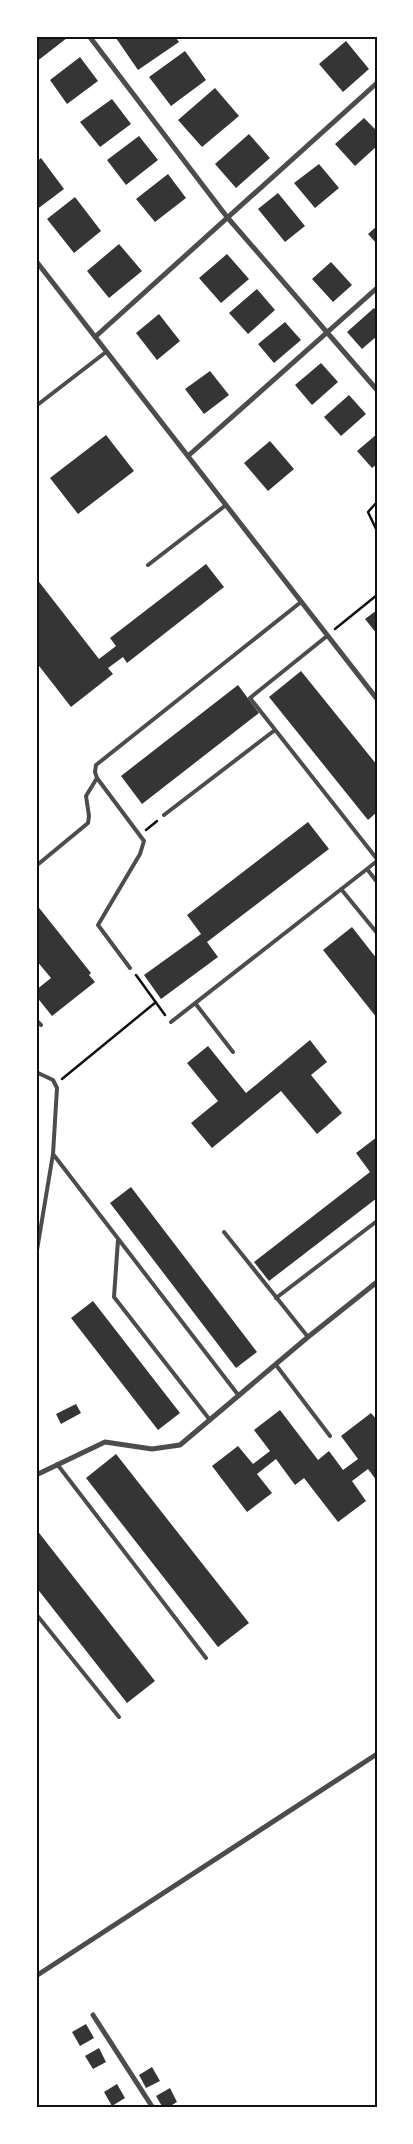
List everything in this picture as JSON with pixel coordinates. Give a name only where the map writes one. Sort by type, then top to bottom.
[{"type":"street","points":[[89,36],[227,217],[377,390]]},
{"type":"street","points":[[95,337],[377,83]]},
{"type":"street","points":[[36,261],[377,699]]},
{"type":"street","points":[[188,456],[377,288]]},
{"type":"street","points":[[36,1475],[105,1442],[152,1449],[180,1446],[308,1337],[377,1282]]},
{"type":"street","points":[[36,1976],[377,1754]]},
{"type":"street","points":[[93,2015],[153,2108]]},
{"type":"lane","points":[[36,406],[106,352]]},
{"type":"lane","points":[[148,565],[226,505]]},
{"type":"lane","points":[[130,968],[98,925],[140,854],[144,842],[97,778],[95,772],[96,765],[301,602]]},
{"type":"lane","points":[[171,1022],[377,860],[250,698],[327,636]]},
{"type":"lane","points":[[164,815],[275,730]]},
{"type":"lane","points":[[36,866],[88,823],[89,816],[86,796],[97,778]]},
{"type":"lane","points":[[367,869],[377,882]]},
{"type":"lane","points":[[341,889],[377,933]]},
{"type":"lane","points":[[195,1003],[233,1052]]},
{"type":"lane","points":[[36,1020],[41,1026]]},
{"type":"lane","points":[[36,1072],[50,1077],[56,1084],[53,1154],[36,1256]]},
{"type":"lane","points":[[53,1154],[239,1396]]},
{"type":"lane","points":[[276,1298],[377,1221]]},
{"type":"lane","points":[[224,1232],[308,1337]]},
{"type":"lane","points":[[118,1239],[114,1297],[210,1420]]},
{"type":"lane","points":[[276,1365],[330,1436]]},
{"type":"lane","points":[[57,1464],[206,1658]]},
{"type":"lane","points":[[36,1614],[119,1717]]},
{"type":"path","points":[[377,502],[368,512],[377,531]]},
{"type":"path","points":[[327,636],[377,595]]},
{"type":"path","points":[[140,835],[164,815]]},
{"type":"path","points":[[130,968],[171,1022]]},
{"type":"path","points":[[56,1084],[156,1002]]},
{"type":"building","points":[[36,36],[65,36],[67,38],[36,62]]},
{"type":"building","points":[[118,36],[175,36],[179,42],[138,70],[116,38]]},
{"type":"building","points":[[346,41],[369,69],[343,92],[319,64]]},
{"type":"building","points":[[185,51],[206,80],[171,106],[149,77]]},
{"type":"building","points":[[80,57],[98,81],[67,104],[50,80]]},
{"type":"building","points":[[215,88],[239,116],[202,147],[178,120]]},
{"type":"building","points":[[112,99],[131,124],[100,147],[80,122]]},
{"type":"building","points":[[364,118],[377,131],[377,146],[355,166],[335,144]]},
{"type":"building","points":[[249,134],[270,158],[236,188],[215,164]]},
{"type":"building","points":[[139,136],[158,160],[126,185],[107,160]]},
{"type":"building","points":[[41,158],[64,189],[36,210],[36,162]]},
{"type":"building","points":[[319,164],[339,188],[315,208],[294,183]]},
{"type":"building","points":[[168,174],[186,198],[155,222],[136,199]]},
{"type":"building","points":[[278,193],[305,226],[285,242],[258,209]]},
{"type":"building","points":[[75,197],[101,231],[74,253],[47,219]]},
{"type":"building","points":[[377,226],[377,244],[368,234]]},
{"type":"building","points":[[119,244],[142,271],[109,298],[87,271]]},
{"type":"building","points":[[227,254],[249,279],[221,303],[199,278]]},
{"type":"building","points":[[331,262],[352,285],[333,302],[312,279]]},
{"type":"building","points":[[257,289],[275,310],[248,334],[229,313]]},
{"type":"building","points":[[374,308],[377,311],[377,336],[362,349],[347,332]]},
{"type":"building","points":[[159,314],[180,341],[157,360],[136,333]]},
{"type":"building","points":[[285,322],[301,340],[274,363],[258,344]]},
{"type":"building","points":[[321,363],[338,382],[312,405],[295,385]]},
{"type":"building","points":[[210,371],[229,395],[204,414],[185,389]]},
{"type":"building","points":[[349,395],[366,414],[341,436],[324,417]]},
{"type":"building","points":[[377,434],[377,464],[372,468],[357,451]]},
{"type":"building","points":[[106,435],[134,471],[78,514],[50,478]]},
{"type":"building","points":[[270,441],[294,469],[268,491],[244,463]]},
{"type":"building","points":[[206,564],[224,587],[127,663],[123,657],[108,668],[113,674],[71,707],[36,662],[36,578],[99,659],[116,646],[110,638]]},
{"type":"building","points":[[377,610],[377,634],[365,619]]},
{"type":"building","points":[[301,671],[377,765],[377,812],[368,820],[269,697]]},
{"type":"building","points":[[238,685],[259,713],[142,804],[121,776]]},
{"type":"building","points":[[308,822],[329,849],[207,942],[218,957],[161,999],[144,975],[201,934],[187,915]]},
{"type":"building","points":[[36,904],[91,973],[89,975],[95,982],[52,1016],[36,996],[36,990],[51,978],[36,960]]},
{"type":"building","points":[[352,927],[377,959],[377,1018],[323,950]]},
{"type":"building","points":[[310,1040],[327,1062],[311,1075],[342,1113],[317,1134],[281,1091],[212,1148],[191,1123],[218,1101],[187,1063],[208,1046],[246,1093]]},
{"type":"building","points":[[377,1137],[375,1179],[377,1198],[269,1281],[254,1262],[370,1172],[356,1153]]},
{"type":"building","points":[[131,1187],[257,1352],[236,1368],[110,1203]]},
{"type":"building","points":[[93,1301],[180,1413],[158,1430],[71,1318]]},
{"type":"building","points":[[76,1404],[81,1413],[61,1424],[56,1414]]},
{"type":"building","points":[[280,1410],[318,1460],[329,1451],[343,1470],[358,1459],[341,1436],[371,1413],[377,1420],[377,1481],[368,1469],[352,1481],[366,1501],[338,1522],[304,1478],[295,1485],[276,1459],[257,1474],[272,1493],[247,1512],[212,1466],[238,1446],[253,1464],[270,1451],[254,1430]]},
{"type":"building","points":[[116,1454],[249,1623],[218,1647],[86,1478]]},
{"type":"building","points":[[36,1529],[155,1681],[127,1703],[36,1587]]},
{"type":"building","points":[[86,2024],[94,2038],[80,2046],[72,2032]]},
{"type":"building","points":[[99,2048],[106,2062],[93,2069],[85,2056]]},
{"type":"building","points":[[152,2067],[160,2081],[146,2088],[139,2075]]},
{"type":"building","points":[[117,2084],[125,2098],[112,2106],[104,2092]]},
{"type":"building","points":[[170,2088],[177,2102],[167,2108],[163,2108],[156,2096]]}]
